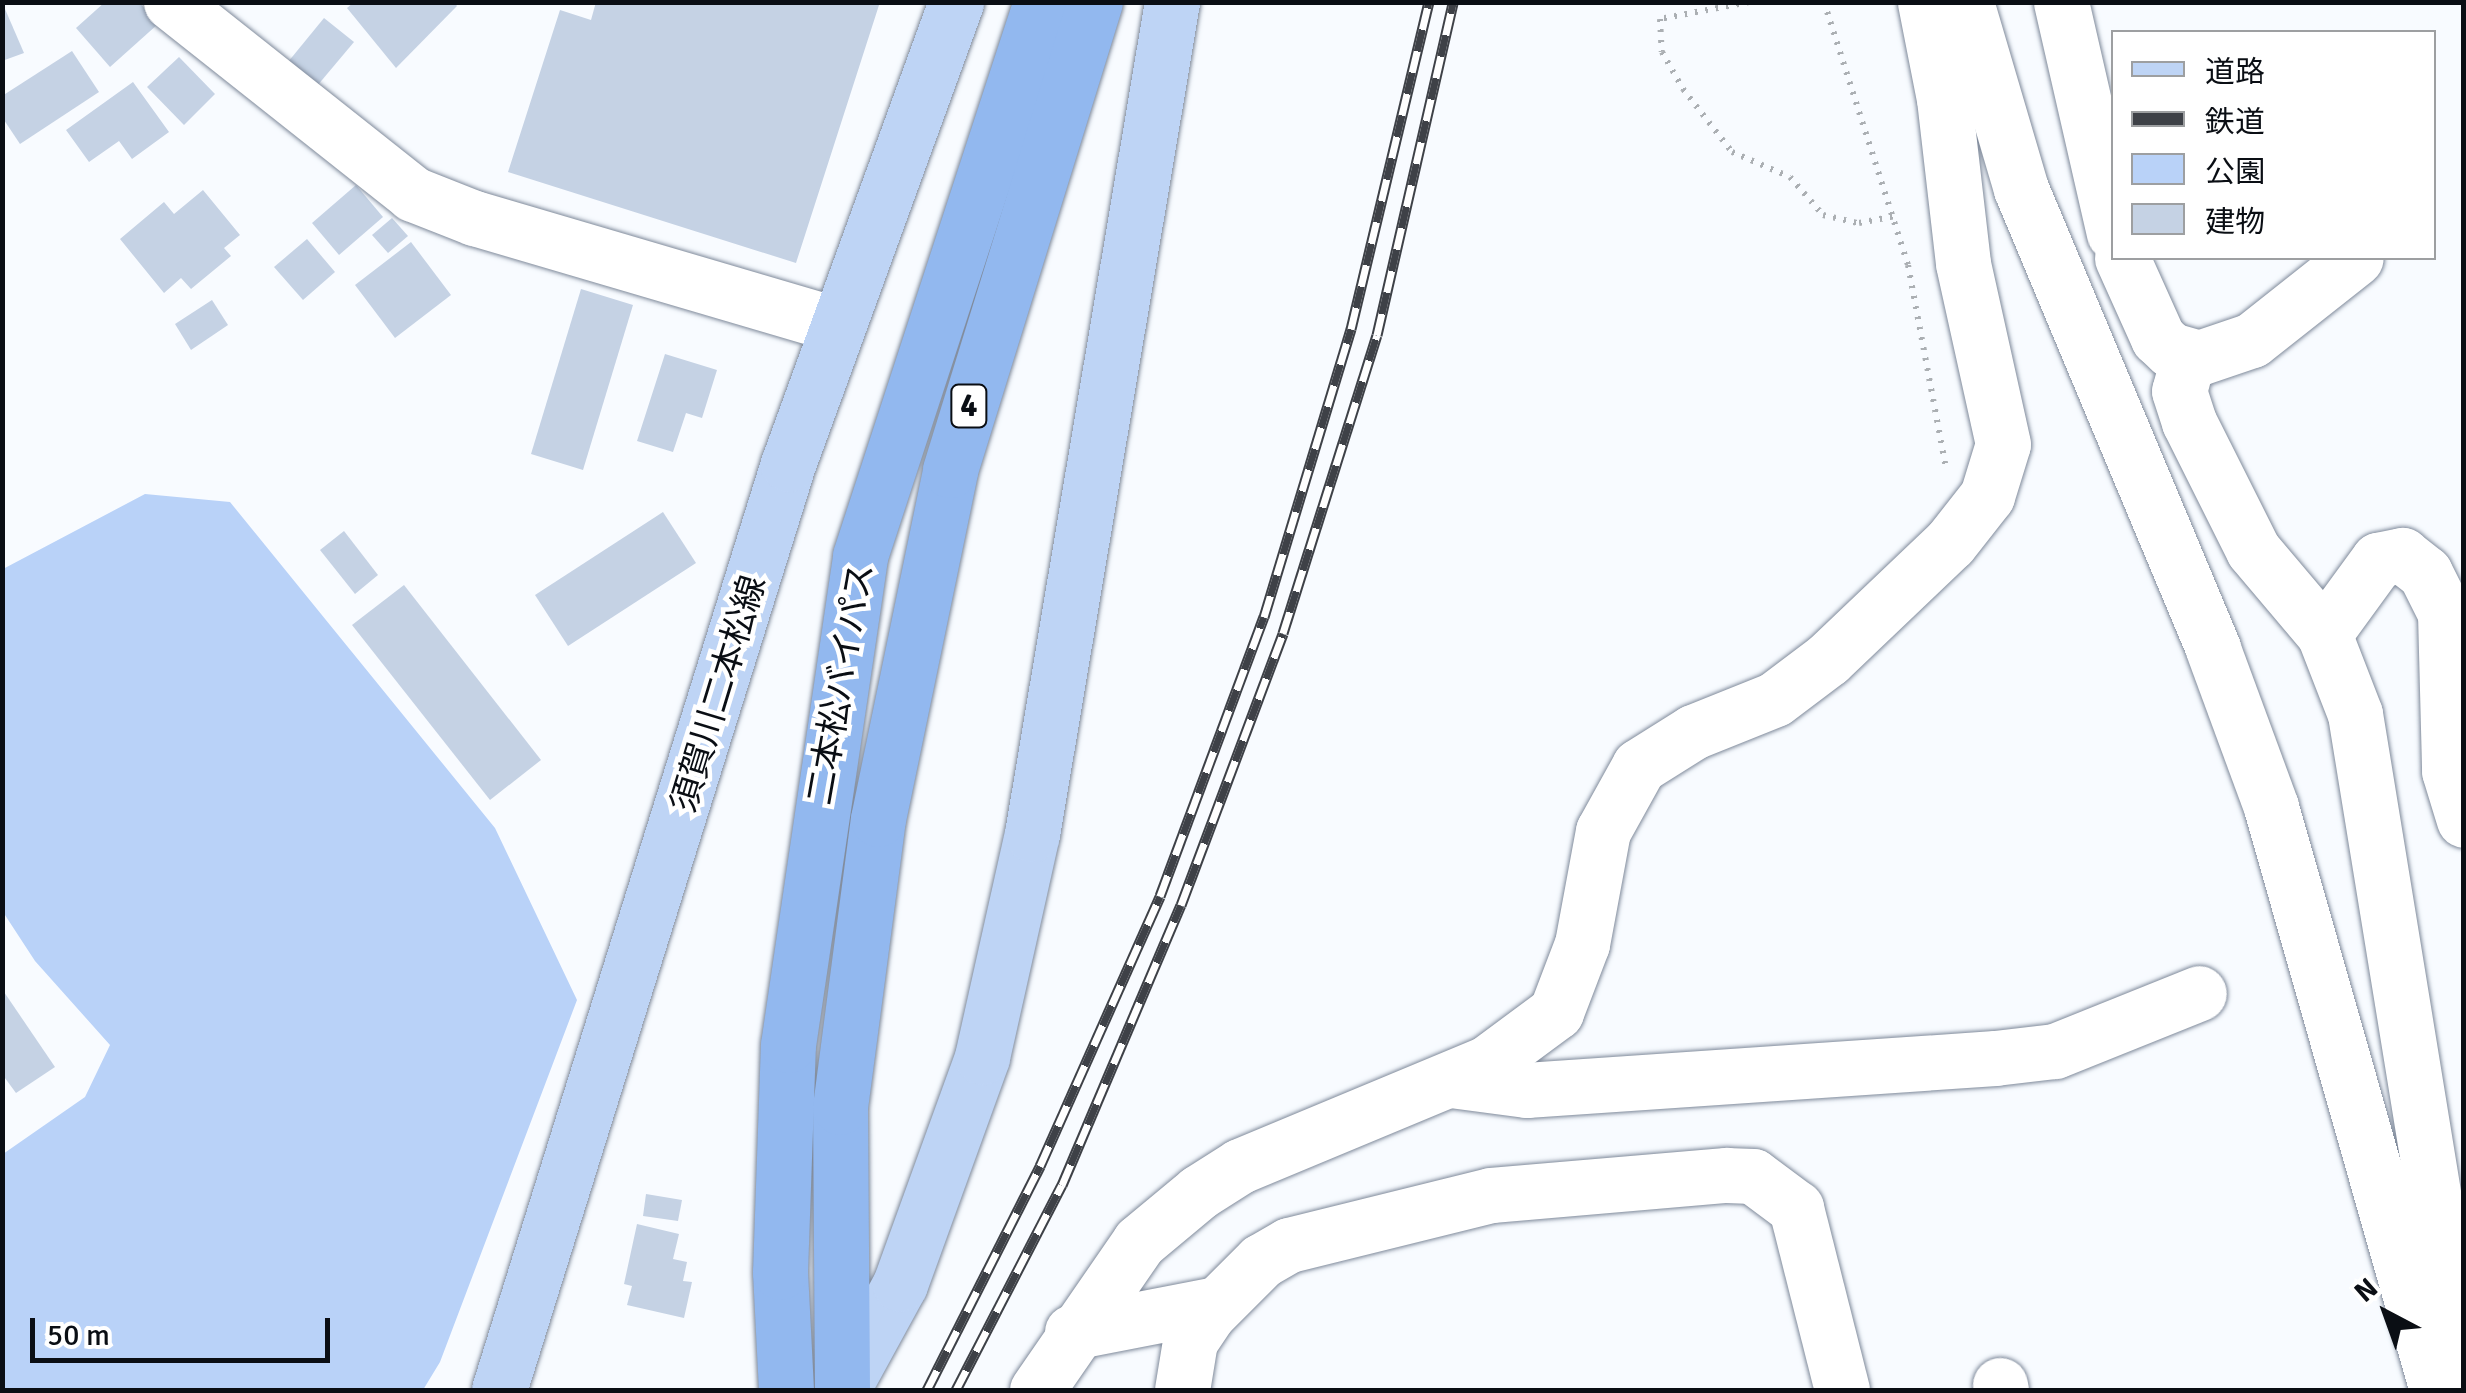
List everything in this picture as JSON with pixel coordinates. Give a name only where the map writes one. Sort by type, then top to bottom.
[{"type":"highway","name":"二本松バイパス","points":[[786,1390],[780,1272],[788,1044],[823,776],[860,556],[1040,2]]},
{"type":"highway","name":"二本松バイパス","points":[[842,1390],[840,1107],[878,819],[950,470],[1095,2]]},
{"type":"main road","name":"須賀川二本松線","points":[[500,1390],[837,325],[956,2]]},
{"type":"main road","points":[[842,1390],[900,1284],[982,1058],[1032,834],[1172,2]]},
{"type":"street","points":[[172,2],[413,194],[474,218],[837,325]]},
{"type":"street","points":[[1038,1390],[1072,1332],[1139,1242],[1199,1192],[1240,1166],[1487,1063],[1556,1012],[1582,944],[1602,832],[1640,766],[1693,732],[1775,699],[1828,660],[1980,506],[2003,444],[1962,263],[1944,100],[1925,2]]},
{"type":"street","points":[[1966,2],[2022,189],[2213,650],[2271,807],[2434,1380]]},
{"type":"street","points":[[2061,2],[2111,220]]},
{"type":"street","points":[[2123,260],[2142,315],[2158,338],[2188,358],[2220,354],[2252,340],[2353,260]]},
{"type":"street","points":[[2188,358],[2178,391],[2188,422],[2253,550],[2324,634],[2355,714],[2452,1326],[2449,1350],[2434,1380]]},
{"type":"street","points":[[2324,634],[2378,560],[2402,554],[2425,572],[2445,613],[2449,771],[2464,820]]},
{"type":"street","points":[[1450,1080],[1526,1090],[1995,1058],[2055,1051],[2199,993]]},
{"type":"street","points":[[1182,1390],[1190,1341],[1216,1304],[1262,1261],[1332,1232],[1491,1195],[1596,1182],[1752,1176],[1796,1208],[1842,1390]]},
{"type":"street","points":[[1072,1332],[1216,1304]]},
{"type":"path","points":[[1750,2],[1660,19],[1662,52],[1683,88],[1732,152],[1790,177],[1823,216],[1859,223],[1895,216]]},
{"type":"path","points":[[1824,2],[1895,216],[1942,458],[1948,476],[1980,506]]},
{"type":"green space","points":[[145,494],[230,502],[495,828],[577,1000],[440,1362],[423,1390],[3,1390],[3,1154],[85,1097],[110,1045],[35,961],[3,912],[3,569]]},
{"type":"building","points":[[2,2],[24,53],[2,61]]},
{"type":"building","points":[[105,2],[139,2],[158,24],[110,67],[76,28]]},
{"type":"building","points":[[354,2],[454,2],[457,6],[396,68],[347,8]]},
{"type":"building","points":[[596,2],[880,2],[796,263],[508,172],[560,10],[591,20]]},
{"type":"building","points":[[324,18],[354,42],[317,86],[288,62]]},
{"type":"building","points":[[72,51],[99,92],[20,144],[2,117],[2,96]]},
{"type":"building","points":[[179,57],[215,94],[184,125],[147,87]]},
{"type":"building","points":[[133,82],[169,132],[132,159],[119,141],[89,162],[66,130]]},
{"type":"building","points":[[356,185],[383,217],[339,255],[312,223]]},
{"type":"building","points":[[203,190],[240,235],[224,248],[231,256],[191,289],[181,278],[164,293],[120,239],[164,202],[174,214]]},
{"type":"building","points":[[392,218],[408,236],[388,253],[372,235]]},
{"type":"building","points":[[307,239],[335,272],[303,300],[274,267]]},
{"type":"building","points":[[411,242],[451,295],[395,338],[355,285]]},
{"type":"building","points":[[581,289],[633,305],[583,470],[531,454]]},
{"type":"building","points":[[212,300],[228,325],[191,350],[175,324]]},
{"type":"building","points":[[665,354],[717,370],[702,418],[686,413],[673,452],[637,441]]},
{"type":"building","points":[[663,512],[696,563],[568,646],[535,595]]},
{"type":"building","points":[[344,531],[378,575],[355,594],[320,550]]},
{"type":"building","points":[[404,585],[541,760],[490,800],[352,625]]},
{"type":"building","points":[[2,989],[55,1067],[16,1093],[2,1074]]},
{"type":"building","points":[[646,1194],[682,1200],[678,1221],[643,1216]]},
{"type":"building","points":[[637,1224],[679,1234],[673,1259],[687,1262],[683,1281],[692,1282],[684,1318],[627,1305],[632,1286],[624,1284]]},
{"type":"railway","points":[[927,1390],[1040,1166],[1160,896],[1264,617],[1351,329],[1429,2]]},
{"type":"railway","points":[[956,1390],[1062,1185],[1181,905],[1283,633],[1377,335],[1453,2]]}]
